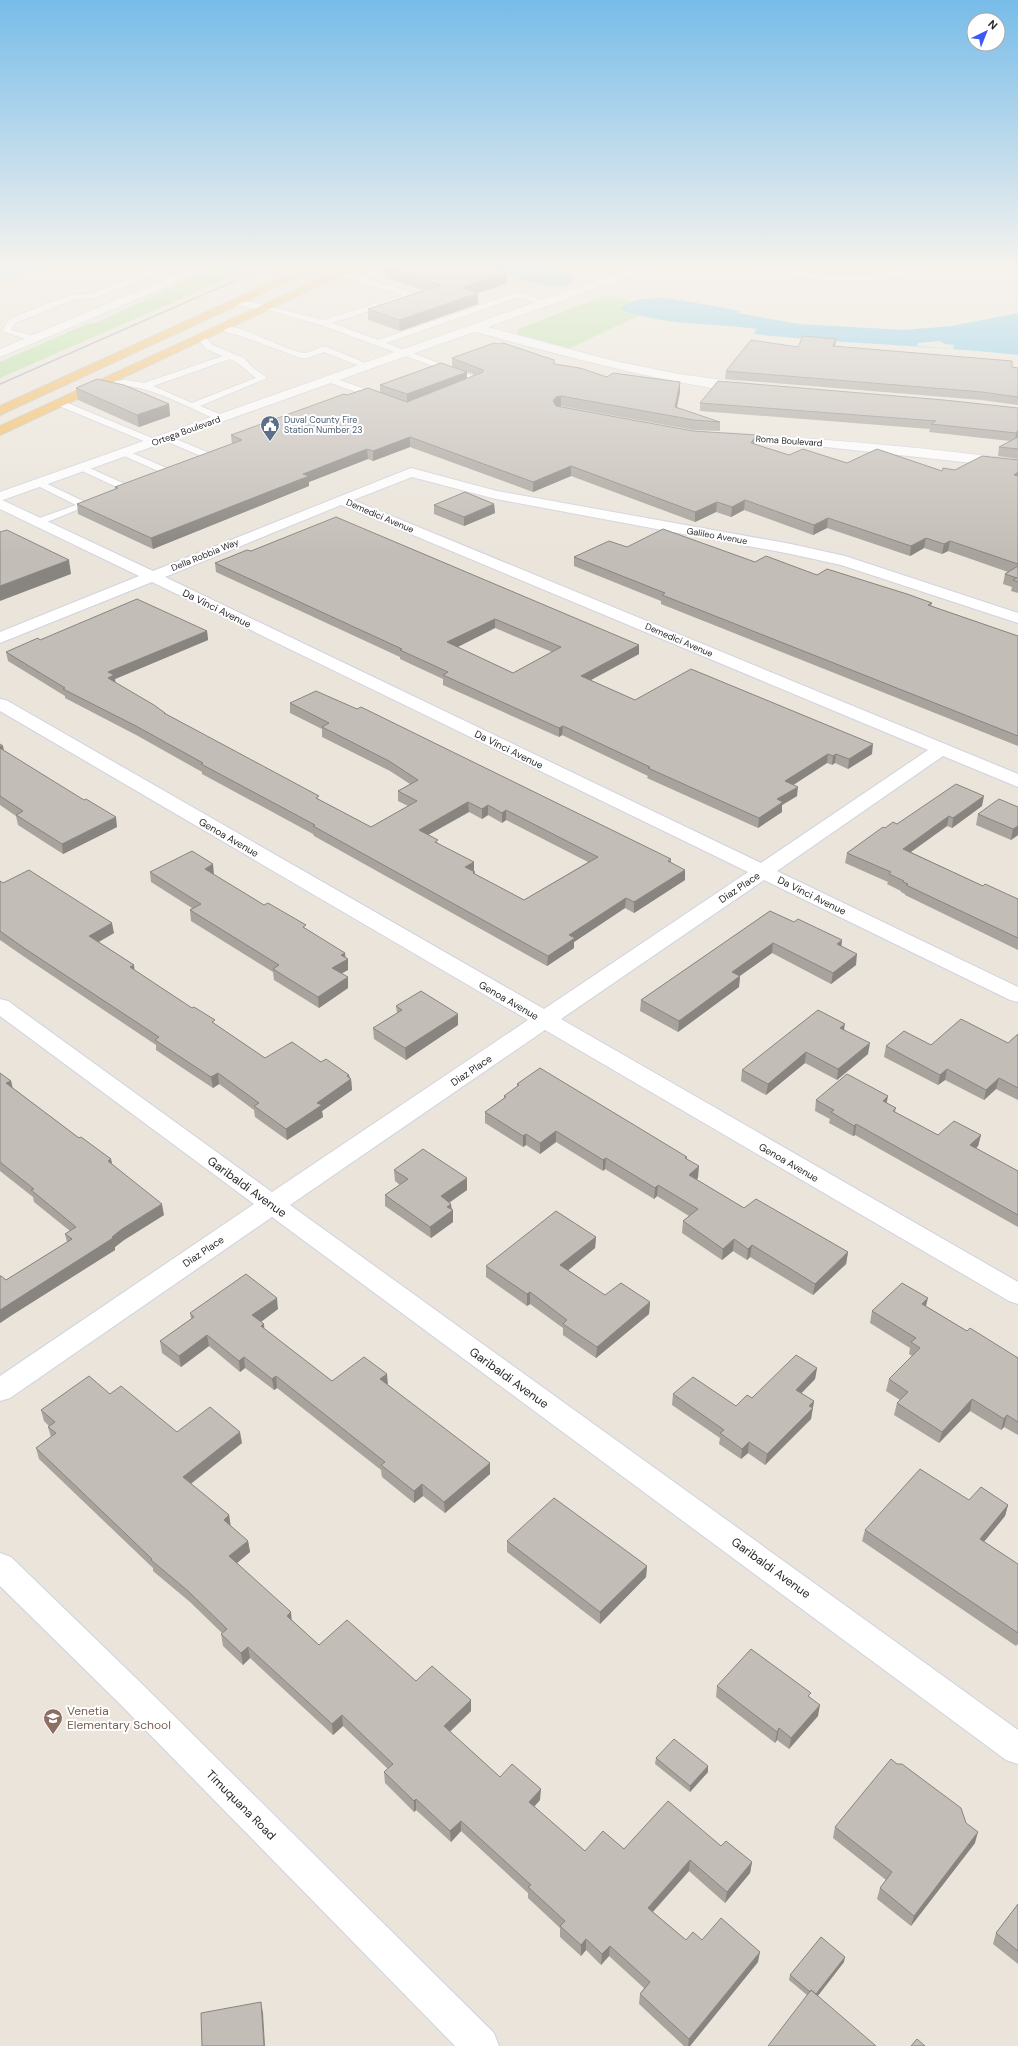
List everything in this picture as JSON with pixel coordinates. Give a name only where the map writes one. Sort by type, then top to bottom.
[{"type":"highway","points":[[0,411],[103,363]]},
{"type":"highway","points":[[0,431],[147,363]]},
{"type":"street","name":"Ortega Boulevard","points":[[0,497],[375,363]]},
{"type":"street","points":[[604,363],[716,384],[759,388]]},
{"type":"street","name":"Roma Boulevard","points":[[708,436],[826,443],[956,456],[1018,464]]},
{"type":"street","name":"Della Robbia Way","points":[[0,638],[411,472]]},
{"type":"street","name":"Galileo Avenue","points":[[411,472],[496,495],[598,515],[791,548],[845,561],[1018,618]]},
{"type":"street","name":"Demedici Avenue","points":[[340,500],[1018,781]]},
{"type":"street","name":"Da Vinci Avenue","points":[[0,503],[1018,995]]},
{"type":"street","name":"Genoa Avenue","points":[[0,704],[1018,1294]]},
{"type":"street","name":"Diaz Place","points":[[0,1390],[271,1204],[942,749]]},
{"type":"street","name":"Garibaldi Avenue","points":[[0,1006],[1018,1748]]},
{"type":"street","name":"Timuquana Road","points":[[0,1566],[131,1694],[481,2046]]},
{"type":"lane","points":[[145,386],[208,363]]},
{"type":"lane","points":[[191,406],[263,378],[249,369],[244,363]]},
{"type":"lane","points":[[361,363],[368,366]]},
{"type":"lane","points":[[421,370],[436,364],[479,380],[457,388]]},
{"type":"lane","points":[[330,380],[385,399]]},
{"type":"lane","points":[[99,386],[125,384],[145,386],[221,418]]},
{"type":"lane","points":[[363,391],[377,386]]},
{"type":"lane","points":[[60,403],[160,440],[210,456]]},
{"type":"lane","points":[[125,453],[168,472]]},
{"type":"lane","points":[[82,468],[124,487]]},
{"type":"lane","points":[[38,522],[84,505],[39,483]]},
{"type":"green space","points":[[0,363],[33,363],[0,378]]},
{"type":"building","points":[[440,363],[467,372],[407,394],[380,385]]},
{"type":"building","points":[[466,363],[554,363],[580,368],[607,377],[613,373],[680,382],[675,407],[720,422],[694,420],[561,396],[556,397],[553,401],[556,406],[693,431],[756,435],[751,443],[789,455],[803,449],[847,463],[877,449],[942,471],[943,468],[955,470],[982,456],[1018,460],[1018,472],[1014,475],[1018,476],[1018,564],[950,541],[944,544],[926,538],[911,546],[828,518],[814,525],[745,500],[732,507],[717,502],[695,512],[571,466],[533,482],[410,437],[373,451],[367,449],[303,474],[309,476],[151,538],[77,504],[118,488],[115,487],[242,440],[231,435],[344,394],[347,395],[368,388],[407,402],[483,372],[483,370]]},
{"type":"building","points":[[732,363],[1012,363],[1012,367],[1018,368],[1018,397],[982,392],[726,371]]},
{"type":"building","points":[[97,379],[124,385],[169,404],[137,415],[76,388]]},
{"type":"building","points":[[718,381],[944,400],[1018,408],[1018,430],[1016,433],[931,424],[936,421],[700,403]]},
{"type":"building","points":[[1018,437],[1018,449],[999,447]]},
{"type":"building","points":[[465,492],[494,504],[464,517],[434,505]]},
{"type":"building","points":[[336,517],[639,645],[581,676],[635,700],[691,669],[873,744],[849,759],[836,754],[833,756],[828,754],[785,781],[798,787],[777,799],[783,802],[759,818],[648,768],[650,767],[563,726],[559,728],[443,675],[448,672],[400,650],[402,649],[215,563],[247,550],[251,551]],"holes":[[[495,619],[561,647],[513,673],[447,642]]]},
{"type":"building","points":[[663,529],[755,562],[766,556],[817,575],[827,569],[907,594],[932,603],[928,605],[1018,636],[1018,736],[662,595],[665,593],[574,557],[609,541],[627,547]]},
{"type":"building","points":[[7,530],[69,560],[0,586],[0,532]]},
{"type":"building","points":[[1018,566],[1018,582],[1013,580],[1017,578],[1005,574]]},
{"type":"building","points":[[137,599],[207,631],[108,672],[114,675],[108,678],[154,705],[164,713],[319,796],[316,798],[371,827],[417,801],[398,791],[418,780],[389,761],[322,727],[329,723],[290,703],[316,691],[357,709],[361,707],[671,859],[668,861],[685,870],[634,902],[626,898],[569,935],[575,938],[548,956],[313,826],[315,825],[201,764],[203,763],[136,726],[63,689],[65,688],[6,652],[38,638],[40,640]],"holes":[[[468,802],[482,809],[488,805],[502,813],[506,810],[598,857],[524,900],[473,873],[475,872],[465,867],[474,862],[435,842],[438,840],[419,830]]]},
{"type":"building","points":[[0,748],[84,800],[86,799],[116,817],[62,844],[16,815],[23,811],[0,796]]},
{"type":"building","points":[[956,784],[984,796],[953,818],[949,816],[903,849],[983,886],[985,884],[1018,899],[1018,938],[906,885],[908,884],[903,882],[904,881],[889,874],[891,872],[847,853],[883,827],[885,828],[893,822],[897,824]]},
{"type":"building","points":[[999,799],[1018,807],[1018,826],[1013,829],[978,814]]},
{"type":"building","points":[[192,851],[213,864],[205,869],[264,905],[268,903],[306,925],[303,927],[345,953],[341,955],[348,959],[332,968],[348,977],[318,997],[273,969],[279,965],[190,910],[201,904],[150,872]]},
{"type":"building","points":[[29,870],[112,923],[89,936],[134,965],[130,967],[192,1008],[194,1007],[215,1020],[212,1022],[265,1058],[292,1042],[321,1062],[326,1059],[349,1075],[347,1076],[351,1079],[317,1103],[322,1105],[286,1129],[254,1106],[259,1103],[218,1073],[211,1077],[155,1040],[159,1037],[0,931],[0,881],[3,883]]},
{"type":"building","points":[[770,911],[794,922],[798,919],[842,940],[837,944],[857,954],[833,973],[773,943],[732,972],[740,976],[679,1021],[641,1000]]},
{"type":"building","points":[[421,991],[458,1014],[405,1048],[373,1028],[402,1010],[396,1006]]},
{"type":"building","points":[[818,1010],[845,1024],[840,1028],[870,1043],[838,1069],[806,1052],[768,1084],[742,1070]]},
{"type":"building","points":[[961,1019],[1008,1043],[1018,1034],[1018,1088],[999,1078],[986,1090],[947,1069],[940,1075],[886,1046],[904,1031],[931,1045]]},
{"type":"building","points":[[540,1068],[687,1157],[685,1158],[699,1166],[689,1175],[744,1208],[756,1199],[848,1252],[815,1284],[752,1245],[748,1249],[734,1239],[723,1249],[683,1221],[698,1209],[658,1185],[655,1188],[606,1158],[603,1160],[556,1131],[540,1143],[526,1134],[523,1136],[485,1112],[506,1097],[504,1096],[519,1085],[517,1084]]},
{"type":"building","points":[[0,1073],[11,1081],[6,1083],[79,1138],[81,1137],[111,1159],[108,1161],[162,1204],[122,1229],[112,1237],[113,1238],[0,1310],[0,1276],[6,1280],[72,1239],[65,1234],[76,1227],[31,1190],[34,1189],[0,1162]]},
{"type":"building","points":[[847,1074],[888,1096],[883,1101],[896,1108],[893,1111],[938,1135],[954,1121],[981,1135],[970,1145],[1018,1171],[1018,1215],[856,1124],[854,1126],[831,1112],[834,1110],[816,1100]]},
{"type":"building","points":[[423,1149],[467,1178],[441,1196],[451,1204],[447,1207],[453,1210],[430,1227],[385,1195],[408,1179],[394,1170]]},
{"type":"building","points":[[556,1211],[596,1237],[560,1265],[605,1295],[621,1283],[650,1302],[597,1347],[563,1324],[567,1320],[530,1292],[527,1294],[486,1266]]},
{"type":"building","points":[[246,1274],[277,1298],[252,1315],[264,1324],[261,1326],[332,1381],[364,1357],[387,1374],[380,1379],[490,1463],[444,1502],[422,1484],[414,1491],[381,1465],[385,1462],[276,1376],[272,1379],[244,1357],[239,1361],[207,1335],[179,1356],[160,1341],[194,1317],[190,1313]]},
{"type":"building","points":[[902,1283],[928,1298],[922,1304],[967,1331],[970,1328],[1018,1358],[1018,1422],[1007,1415],[1004,1419],[972,1399],[942,1432],[897,1403],[908,1392],[889,1379],[920,1348],[911,1342],[916,1338],[872,1311]]},
{"type":"building","points":[[796,1355],[817,1368],[796,1390],[814,1401],[809,1406],[813,1408],[767,1454],[749,1442],[742,1449],[720,1433],[724,1430],[673,1394],[693,1377],[736,1406],[747,1395],[752,1398]]},
{"type":"building","points":[[89,1376],[110,1394],[121,1386],[177,1432],[210,1407],[240,1432],[183,1477],[229,1515],[224,1520],[248,1541],[229,1556],[291,1612],[287,1616],[319,1645],[347,1620],[416,1681],[432,1666],[471,1700],[444,1726],[500,1777],[512,1764],[541,1789],[529,1802],[585,1851],[603,1831],[624,1849],[668,1801],[721,1846],[726,1841],[752,1862],[727,1892],[690,1860],[648,1908],[686,1940],[693,1932],[702,1940],[721,1918],[760,1952],[689,2039],[640,1994],[650,1982],[610,1946],[602,1954],[586,1939],[581,1945],[560,1926],[565,1921],[528,1887],[531,1885],[461,1821],[450,1831],[416,1799],[414,1801],[384,1772],[393,1764],[342,1715],[332,1724],[248,1647],[241,1653],[221,1634],[227,1629],[188,1591],[151,1560],[152,1559],[36,1448],[56,1433],[48,1427],[55,1422],[41,1410]]},
{"type":"building","points":[[920,1469],[969,1500],[981,1487],[1008,1505],[980,1539],[1018,1564],[1018,1633],[865,1530]]},
{"type":"building","points":[[554,1498],[647,1566],[600,1612],[507,1541]]},
{"type":"building","points":[[751,1649],[811,1693],[808,1696],[820,1705],[791,1738],[779,1728],[777,1732],[717,1686]]},
{"type":"building","points":[[674,1739],[708,1766],[690,1786],[656,1758]]},
{"type":"building","points":[[891,1759],[897,1764],[902,1764],[961,1808],[966,1823],[978,1832],[914,1916],[880,1888],[892,1872],[835,1827]]},
{"type":"building","points":[[1018,1904],[1018,1951],[996,1933]]},
{"type":"building","points":[[821,1937],[845,1957],[816,1994],[811,1990],[810,1992],[790,1975]]},
{"type":"building","points":[[811,1990],[876,2046],[768,2046]]},
{"type":"building","points":[[261,2002],[264,2046],[202,2046],[201,2013]]},
{"type":"building","points":[[917,2039],[925,2046],[911,2046]]},
{"type":"railway","points":[[0,384],[47,363]]},
{"type":"place","name":"Duval County Fire Station Number 23","points":[[270,442]]},
{"type":"place","name":"Venetia Elementary School","points":[[53,1735]]}]
